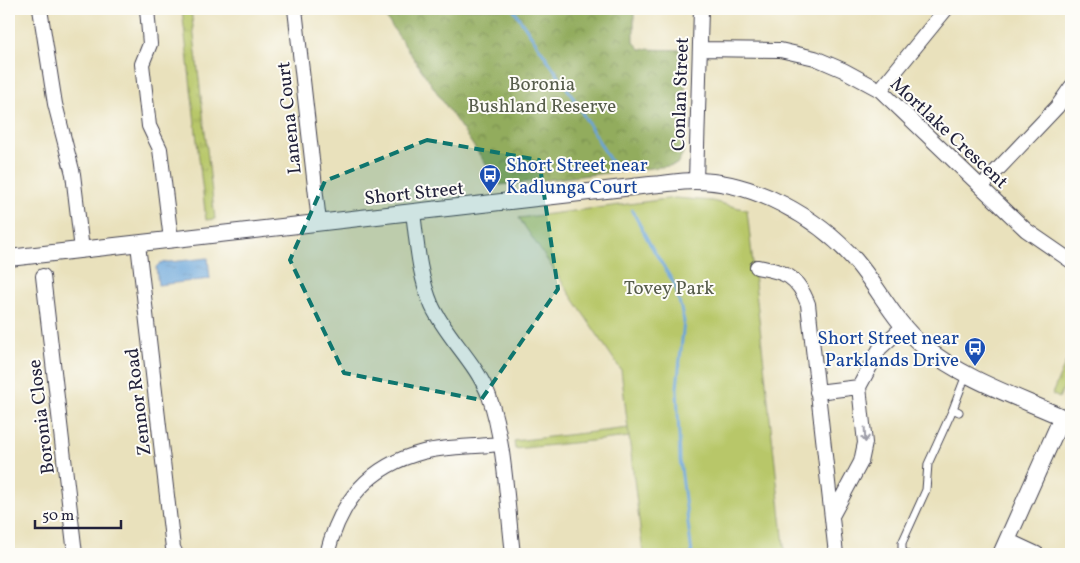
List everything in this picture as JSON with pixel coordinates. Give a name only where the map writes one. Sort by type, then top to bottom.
[{"type":"street","points":[[40,9],[55,104],[73,174],[82,250]]},
{"type":"street","points":[[147,9],[150,44],[142,64],[149,126],[160,149],[171,240]]},
{"type":"street","name":"Lanena Court","points":[[295,9],[319,222]]},
{"type":"street","name":"Conlan Street","points":[[696,181],[702,9]]},
{"type":"street","points":[[880,90],[946,9]]},
{"type":"street","name":"Mortlake Crescent","points":[[700,49],[780,50],[815,58],[843,70],[880,90],[1026,230],[1071,261]]},
{"type":"street","points":[[981,188],[1057,107],[1071,87]]},
{"type":"street","name":"Short Street","points":[[9,258],[696,181],[721,184],[774,201],[800,214],[827,233],[855,260],[903,327],[922,346],[966,375],[1067,419]]},
{"type":"street","points":[[413,212],[422,274],[432,306],[447,330],[478,371],[497,421],[513,554]]},
{"type":"street","name":"Zennor Road","points":[[138,244],[173,548],[176,554]]},
{"type":"street","points":[[757,267],[782,271],[796,281],[803,290],[810,318],[836,554]]},
{"type":"street","name":"Boronia Close","points":[[43,276],[75,554]]},
{"type":"street","points":[[832,516],[861,462],[866,442],[859,387],[880,348],[903,327]]},
{"type":"street","points":[[817,392],[859,387]]},
{"type":"street","points":[[1037,554],[1005,548],[1067,419]]},
{"type":"street","points":[[328,554],[333,529],[347,503],[366,481],[393,462],[424,452],[500,444]]},
{"type":"lane","points":[[906,554],[902,550],[902,543],[926,490],[928,464],[956,410],[966,375]]},
{"type":"highlighted area","points":[[427,140],[539,160],[558,289],[481,400],[344,373],[290,260],[325,181]]},
{"type":"green space","points":[[182,9],[191,9],[215,219],[206,220]]},
{"type":"green space","name":"Boronia Bushland Reserve","points":[[380,9],[634,9],[634,42],[640,49],[686,50],[683,153],[677,164],[669,166],[500,185]]},
{"type":"green space","name":"Tovey Park","points":[[675,198],[712,201],[747,210],[785,554],[643,554],[621,370],[519,218]]},
{"type":"green space","points":[[1071,350],[1071,370],[1059,398],[1052,394]]},
{"type":"green space","points":[[629,428],[630,437],[515,449],[514,441]]},
{"type":"water","points":[[208,258],[210,279],[158,285],[156,267],[160,263]]},
{"type":"waterway","points":[[513,9],[571,94],[615,169]]},
{"type":"waterway","points":[[632,210],[675,285],[684,321],[677,388],[680,460],[692,554]]},
{"type":"place","name":"Short Street near Kadlunga Court","points":[[490,194]]},
{"type":"place","name":"Short Street near Parklands Drive","points":[[975,367]]}]
